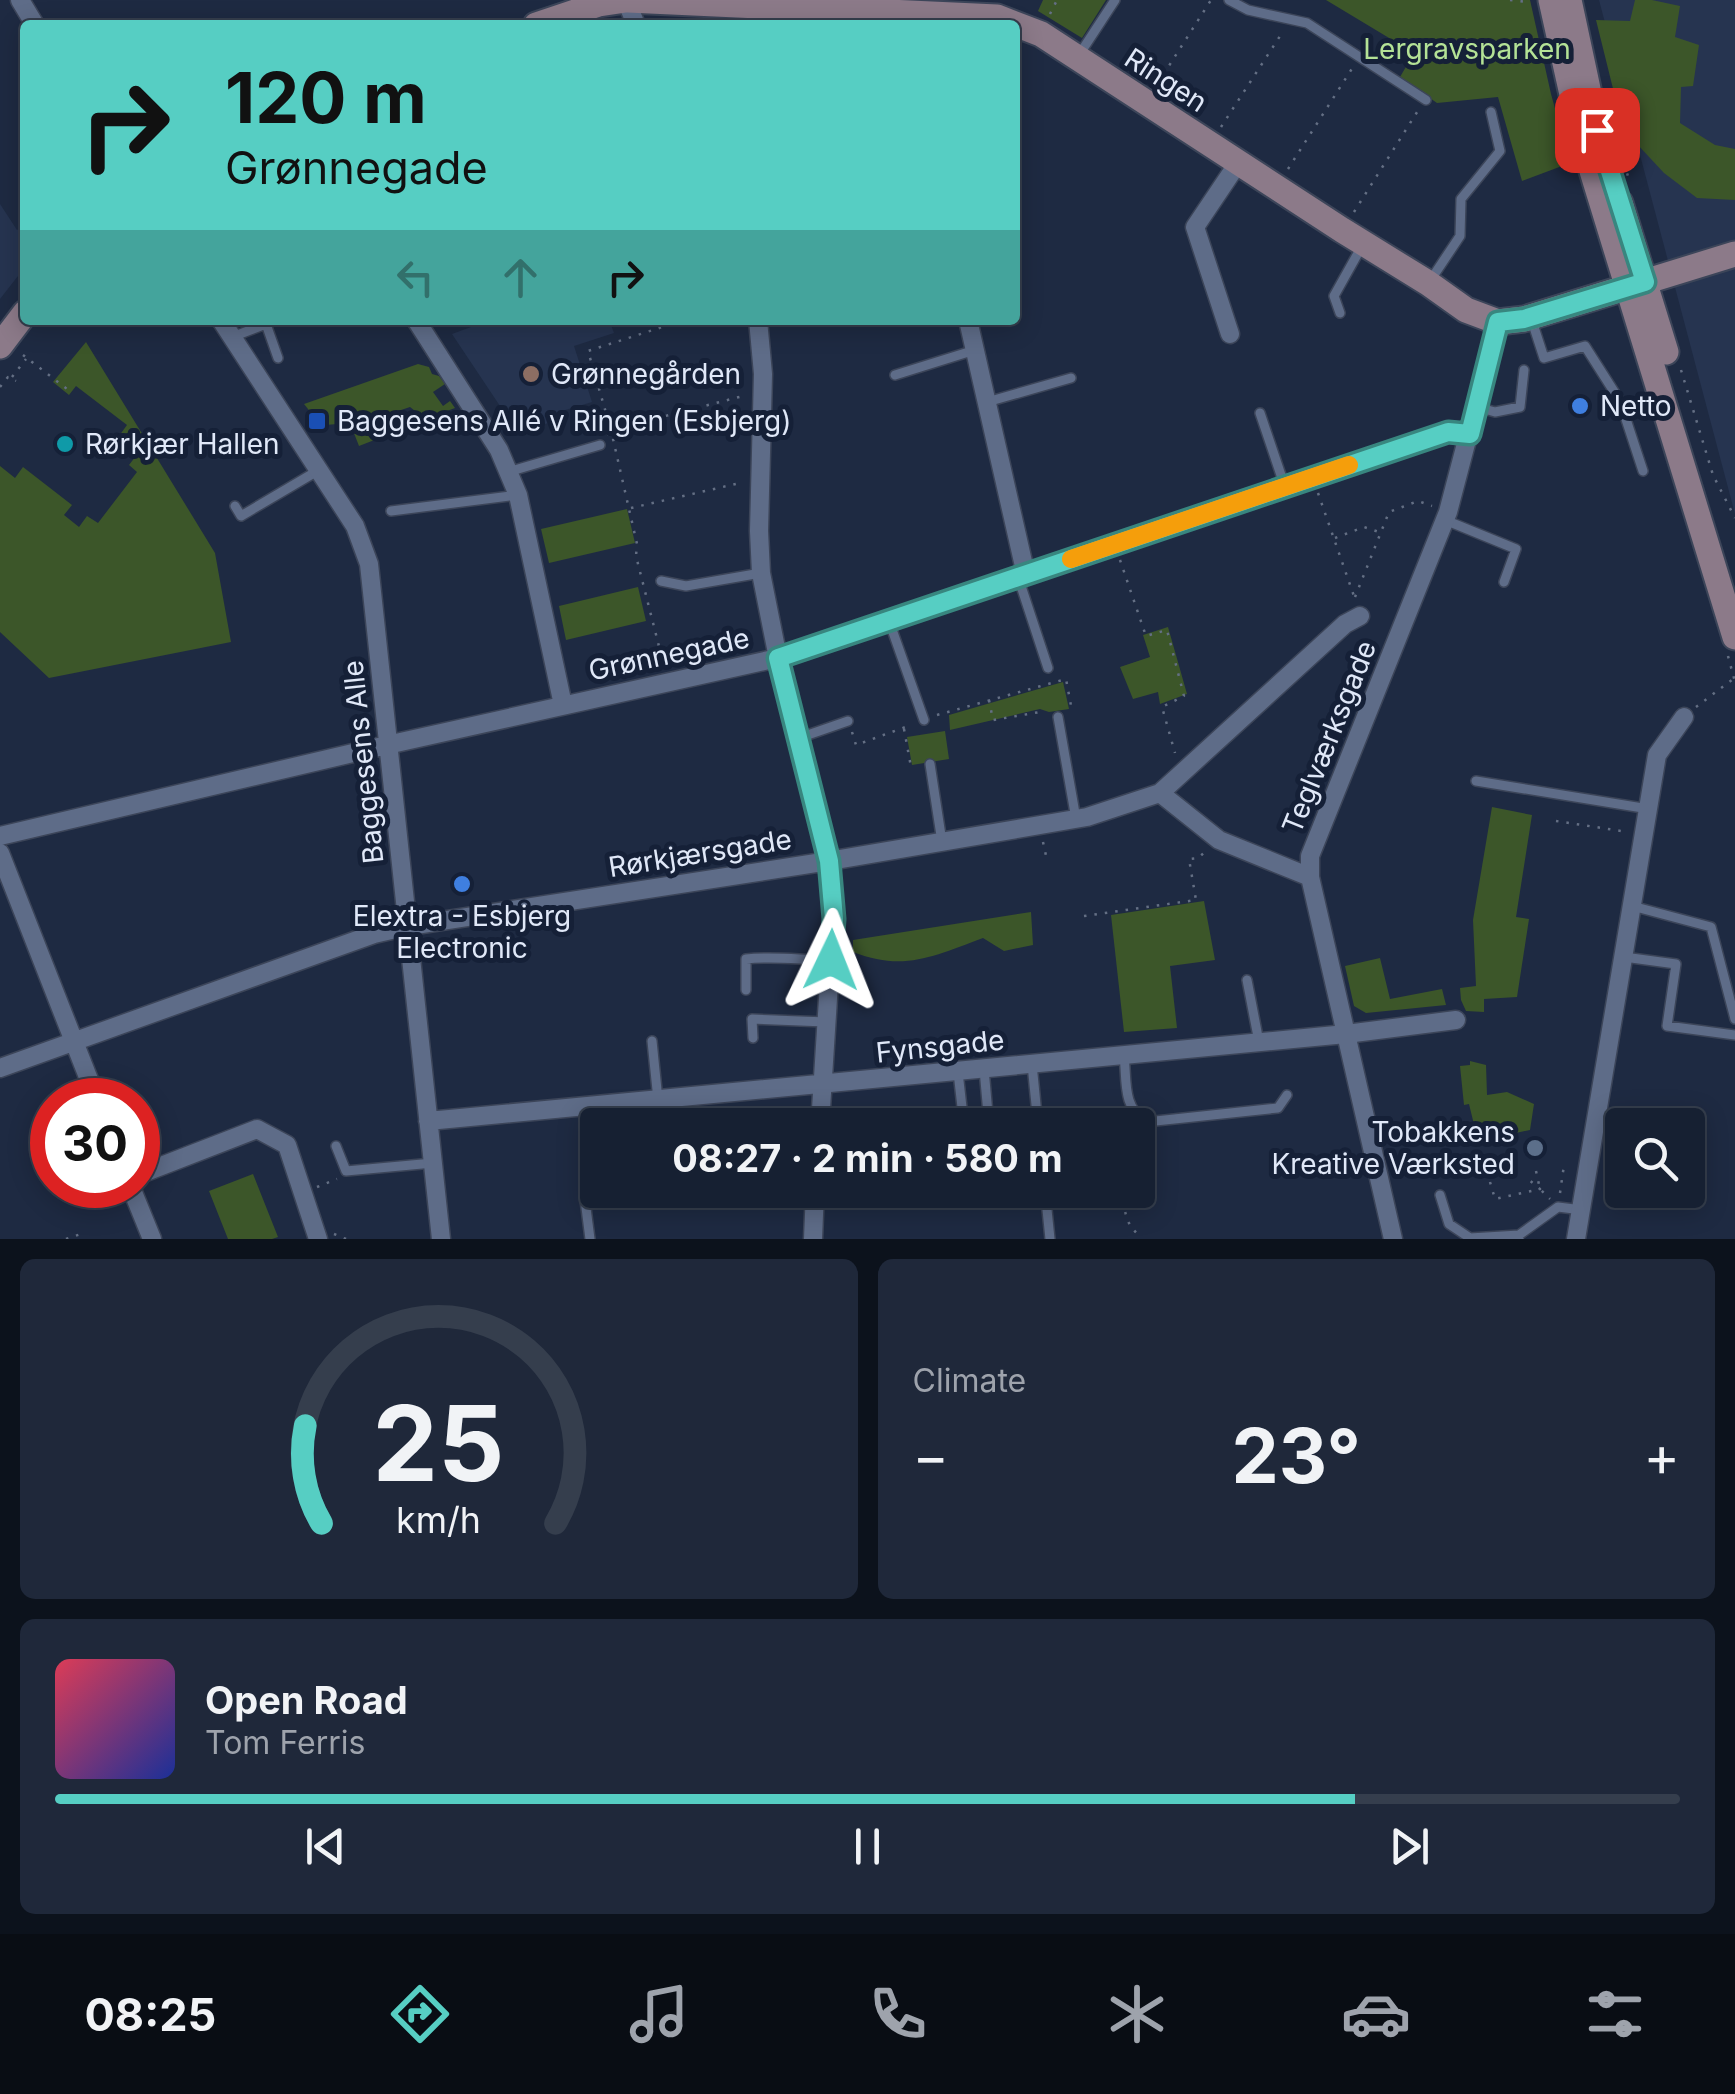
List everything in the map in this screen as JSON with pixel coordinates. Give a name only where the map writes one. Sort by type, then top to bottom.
[{"type":"street","name":"Ringen","points":[[551,20],[599,4],[627,0],[1005,20]]},
{"type":"street","points":[[1569,0],[1637,285],[1735,638]]},
{"type":"street","points":[[1543,2],[1581,135],[1637,285],[1735,586]]},
{"type":"street","name":"Ringen","points":[[1020,26],[1042,34],[1466,310],[1498,322]]},
{"type":"street","points":[[1230,334],[1195,227],[1238,163]]},
{"type":"street","points":[[1498,322],[1531,317],[1735,254]]},
{"type":"street","points":[[2,342],[20,319]]},
{"type":"street","name":"Teglværksgade","points":[[1393,1239],[1310,877],[1310,856],[1447,516],[1498,322]]},
{"type":"street","name":"Baggesens Alle","points":[[224,325],[356,526],[370,564],[441,1239]]},
{"type":"street","name":"Grønnegade","points":[[419,325],[499,450],[518,495],[563,705]]},
{"type":"street","points":[[758,325],[763,391],[761,573],[829,861],[834,919],[821,1108]]},
{"type":"street","points":[[969,325],[1022,576]]},
{"type":"street","name":"Grønnegade","points":[[0,836],[778,658],[1448,432],[1470,434]]},
{"type":"street","name":"Rørkjærsgade","points":[[0,1068],[374,934],[1076,819],[1160,792],[1344,624],[1360,616]]},
{"type":"street","points":[[1576,1239],[1658,755],[1684,717]]},
{"type":"street","points":[[1160,792],[1219,840],[1310,877]]},
{"type":"street","points":[[0,853],[89,1078]]},
{"type":"street","name":"Fynsgade","points":[[428,1122],[1346,1034],[1456,1020]]},
{"type":"street","points":[[160,1166],[256,1129],[287,1144],[318,1239]]},
{"type":"street","points":[[139,1208],[152,1239]]},
{"type":"street","points":[[812,1239],[814,1208]]},
{"type":"lane","points":[[1078,58],[1114,0]]},
{"type":"lane","points":[[1229,0],[1248,10],[1307,22],[1426,100]]},
{"type":"lane","points":[[1428,283],[1460,236],[1461,199],[1500,151],[1491,112]]},
{"type":"lane","points":[[1340,312],[1334,296],[1353,237]]},
{"type":"lane","points":[[1531,317],[1544,358],[1585,346],[1620,401],[1644,471]]},
{"type":"lane","points":[[232,337],[263,325]]},
{"type":"lane","points":[[266,325],[278,358]]},
{"type":"lane","points":[[894,375],[975,350]]},
{"type":"lane","points":[[1477,407],[1495,412],[1520,407],[1524,370]]},
{"type":"lane","points":[[987,402],[1071,378]]},
{"type":"lane","points":[[1260,413],[1285,487]]},
{"type":"lane","points":[[508,472],[600,444]]},
{"type":"lane","points":[[235,506],[240,516],[319,470]]},
{"type":"lane","points":[[390,511],[518,495]]},
{"type":"lane","points":[[1447,516],[1516,548],[1504,582]]},
{"type":"lane","points":[[661,582],[686,586],[761,573]]},
{"type":"lane","points":[[1022,576],[1048,668]]},
{"type":"lane","points":[[888,621],[924,720]]},
{"type":"lane","points":[[1058,717],[1076,819]]},
{"type":"lane","points":[[798,738],[848,721]]},
{"type":"lane","points":[[930,764],[942,842]]},
{"type":"lane","points":[[1476,780],[1649,808]]},
{"type":"lane","points":[[1632,906],[1711,927],[1735,1018]]},
{"type":"lane","points":[[1624,957],[1676,964],[1667,1026],[1735,1035]]},
{"type":"lane","points":[[746,990],[746,958],[831,960]]},
{"type":"lane","points":[[1246,980],[1260,1042]]},
{"type":"lane","points":[[753,1038],[752,1019],[826,1022]]},
{"type":"lane","points":[[652,1042],[658,1100]]},
{"type":"lane","points":[[1124,1055],[1129,1106],[1146,1122],[1278,1108],[1287,1095]]},
{"type":"lane","points":[[1032,1064],[1036,1108]]},
{"type":"lane","points":[[984,1069],[987,1108]]},
{"type":"lane","points":[[958,1072],[962,1108]]},
{"type":"lane","points":[[336,1146],[346,1172],[432,1163]]},
{"type":"lane","points":[[1440,1195],[1449,1224],[1470,1238],[1519,1237],[1558,1207],[1582,1210]]},
{"type":"lane","points":[[587,1208],[590,1239]]},
{"type":"lane","points":[[1047,1208],[1050,1239]]},
{"type":"path","points":[[1146,102],[1211,0]]},
{"type":"path","points":[[1510,0],[1543,2]]},
{"type":"path","points":[[1210,145],[1291,19]]},
{"type":"path","points":[[1276,188],[1360,57]]},
{"type":"path","points":[[1353,237],[1426,100]]},
{"type":"path","points":[[1611,119],[1634,194]]},
{"type":"path","points":[[668,682],[636,556],[638,544],[611,430],[588,351],[669,325]]},
{"type":"path","points":[[2,342],[67,389],[65,392]]},
{"type":"path","points":[[0,387],[27,358]]},
{"type":"path","points":[[1679,365],[1712,474],[1735,518]]},
{"type":"path","points":[[12,377],[16,381]]},
{"type":"path","points":[[600,444],[611,430],[763,391]]},
{"type":"path","points":[[1313,477],[1354,598],[1389,512],[1418,501],[1447,516]]},
{"type":"path","points":[[630,509],[760,479]]},
{"type":"path","points":[[1334,539],[1364,528],[1381,533]]},
{"type":"path","points":[[1114,544],[1146,636],[1167,630],[1184,696],[1162,707],[1172,749],[1186,769]]},
{"type":"path","points":[[848,721],[856,745],[924,720],[989,700],[1066,678],[1072,711],[1058,717],[1040,712],[993,720],[989,700]]},
{"type":"path","points":[[1684,717],[1735,680]]},
{"type":"path","points":[[904,728],[910,767],[930,764]]},
{"type":"path","points":[[1556,822],[1644,835]]},
{"type":"path","points":[[1084,916],[1196,900],[1189,860],[1198,858],[1219,840]]},
{"type":"path","points":[[1558,1207],[1564,1165]]},
{"type":"path","points":[[1536,1171],[1540,1189]]},
{"type":"path","points":[[304,1193],[346,1172]]},
{"type":"path","points":[[1528,1179],[1558,1207]]},
{"type":"path","points":[[1490,1182],[1494,1199],[1540,1189]]},
{"type":"path","points":[[1126,1208],[1131,1229],[1139,1235]]},
{"type":"path","points":[[66,1239],[81,1234]]},
{"type":"shaded area","points":[[1599,0],[1735,0],[1735,514]]},
{"type":"shaded area","points":[[0,204],[17,230],[20,228],[20,273],[0,299]]},
{"type":"shaded area","name":"Grønnegården","points":[[476,325],[611,325],[614,333],[574,346],[592,402],[562,411],[564,420],[516,430],[452,334]]},
{"type":"green space","points":[[1043,0],[1106,0],[1082,38],[1038,11]]},
{"type":"green space","name":"Lergravsparken","points":[[1326,0],[1530,0],[1570,163],[1522,181],[1498,97],[1437,103],[1400,77],[1414,53]]},
{"type":"green space","points":[[1635,0],[1680,6],[1675,37],[1699,45],[1693,86],[1681,87],[1680,123],[1715,145],[1735,149],[1735,200],[1697,198],[1664,173],[1623,129],[1596,20],[1630,21]]},
{"type":"green space","points":[[86,342],[215,553],[231,642],[49,678],[0,632],[0,466],[15,478],[23,467],[72,505],[64,515],[79,527],[87,516],[98,523],[137,472],[129,465],[139,452],[119,436],[127,425],[76,386],[69,395],[53,382]]},
{"type":"green space","points":[[418,364],[429,367],[445,384],[433,392],[443,406],[450,401],[455,408],[447,411],[447,415],[429,422],[410,407],[383,416],[377,439],[359,446],[350,423],[325,425],[318,412],[312,414],[304,404]]},
{"type":"green space","points":[[627,509],[635,543],[549,563],[541,529]]},
{"type":"green space","points":[[638,587],[646,621],[566,640],[559,606]]},
{"type":"green space","points":[[1168,627],[1187,694],[1160,704],[1158,692],[1133,699],[1120,667],[1150,657],[1143,635]]},
{"type":"green space","points":[[1063,682],[1069,709],[1040,709],[950,730],[949,715]]},
{"type":"green space","points":[[945,731],[949,759],[912,765],[907,737]]},
{"type":"green space","points":[[1492,807],[1532,815],[1516,917],[1529,919],[1517,997],[1484,999],[1484,1012],[1466,1011],[1460,988],[1476,986],[1473,920]]},
{"type":"green space","points":[[1204,901],[1215,960],[1170,966],[1177,1028],[1124,1032],[1111,915]]},
{"type":"green space","points":[[1031,912],[1033,945],[1004,951],[983,938],[934,956],[904,961],[853,952],[853,940]]},
{"type":"green space","points":[[1380,958],[1390,999],[1442,989],[1446,1005],[1366,1013],[1354,1006],[1345,966]]},
{"type":"green space","points":[[1470,1061],[1486,1065],[1487,1095],[1507,1092],[1534,1104],[1530,1130],[1478,1141],[1469,1104],[1464,1105],[1460,1066],[1470,1065]]},
{"type":"green space","points":[[253,1174],[278,1237],[228,1239],[209,1191]]},
{"type":"slow traffic","points":[[1071,559],[1349,465]]},
{"type":"place","name":"Grønnegården","points":[[531,374]]},
{"type":"place","name":"Netto","points":[[1580,406]]},
{"type":"place","name":"Baggesens Allé v Ringen (Esbjerg)","points":[[317,421]]},
{"type":"place","name":"Rørkjær Hallen","points":[[65,444]]},
{"type":"place","name":"Elextra - Esbjerg Electronic","points":[[462,884]]},
{"type":"place","name":"Tobakkens Kreative Værksted","points":[[1535,1148]]},
{"type":"route","points":[[831,960],[834,919],[829,861],[778,658],[1448,432],[1470,434],[1498,322],[1524,319],[1645,282],[1597,130]]}]
